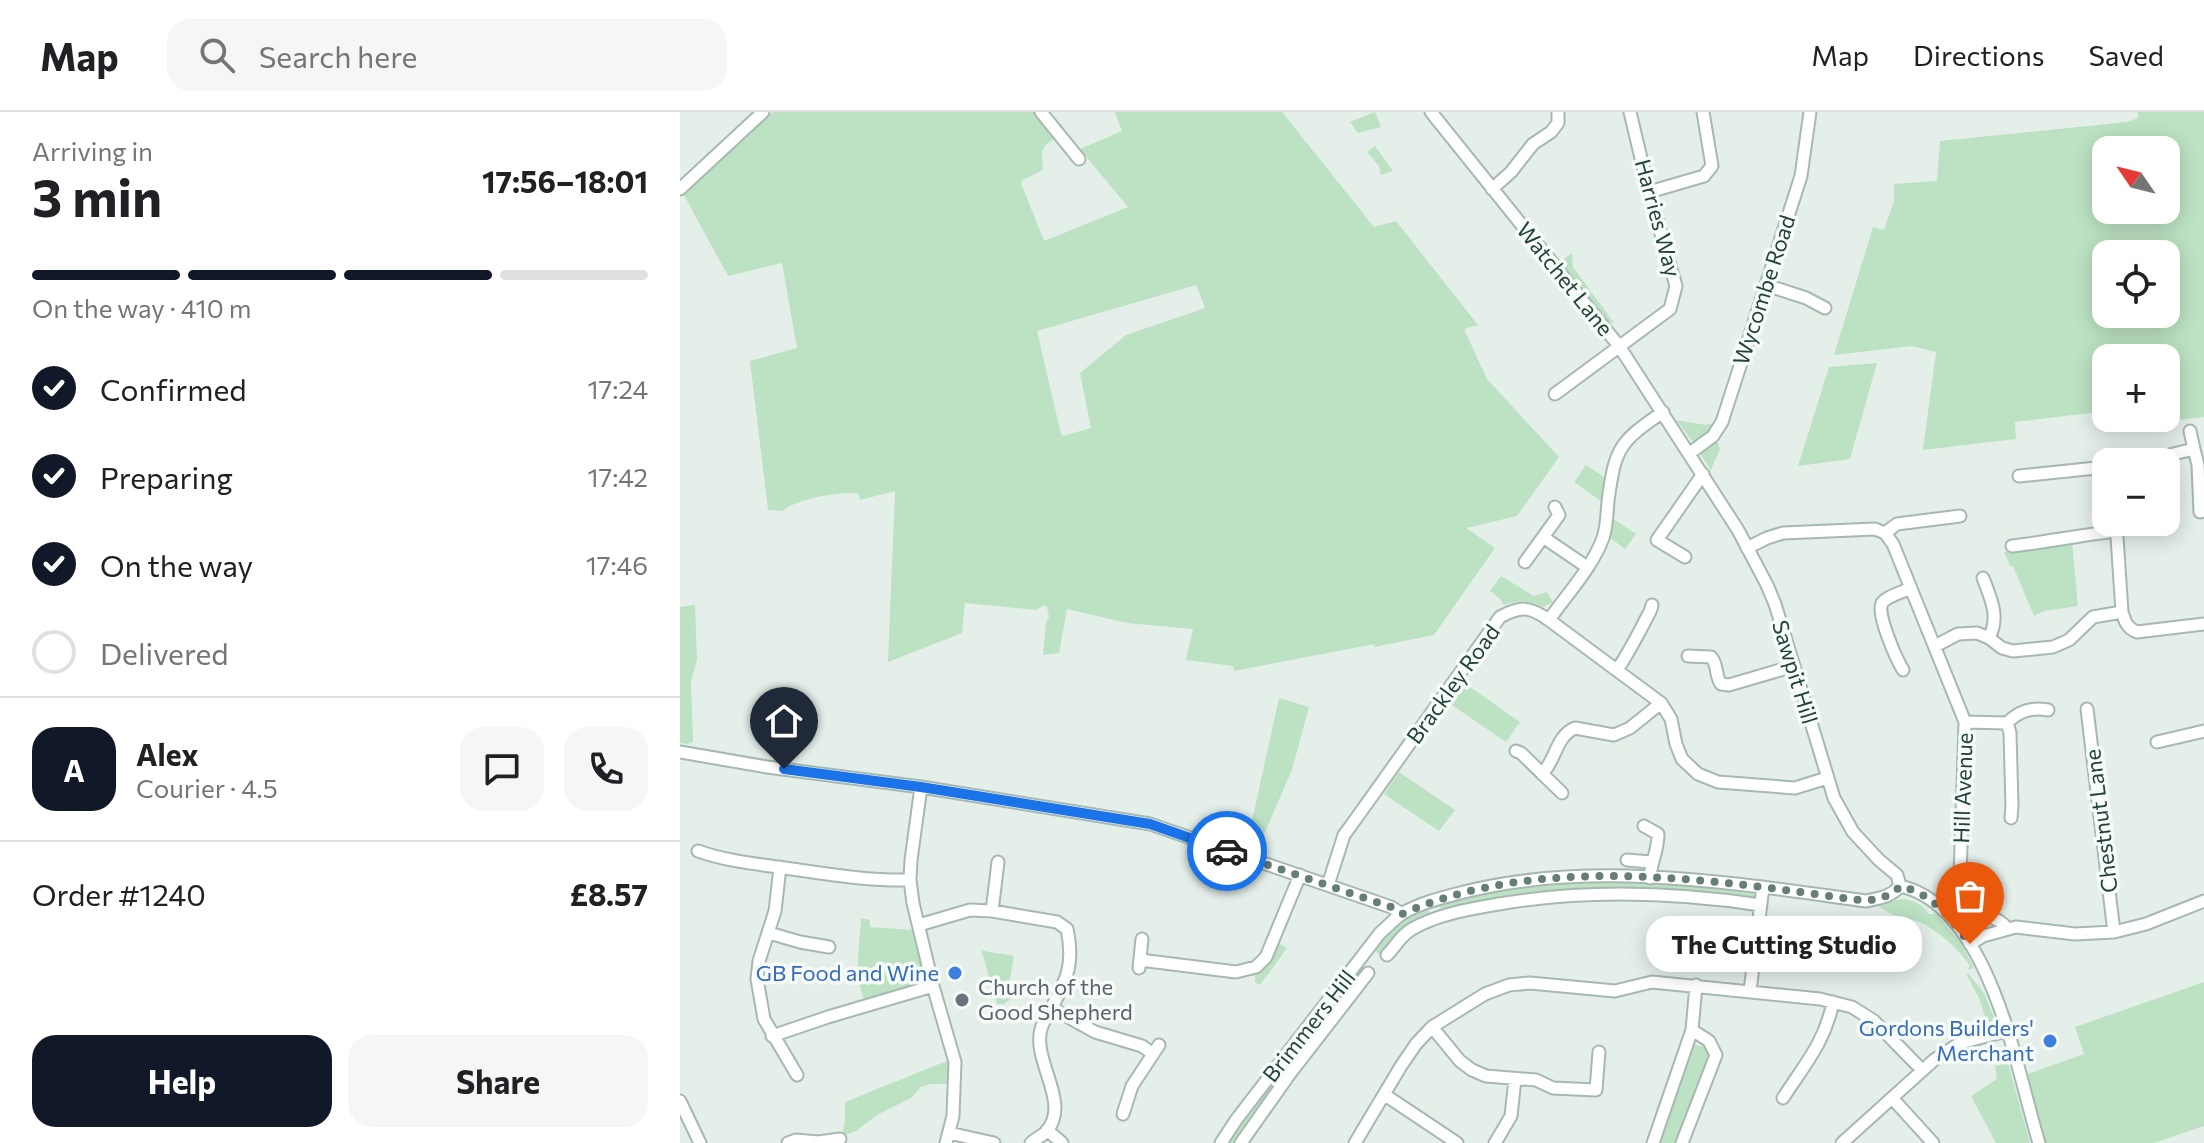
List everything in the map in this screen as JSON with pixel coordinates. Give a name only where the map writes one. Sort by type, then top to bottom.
[{"type":"street","points":[[680,189],[763,112]]},
{"type":"street","points":[[1041,112],[1079,159]]},
{"type":"street","name":"Watchet Lane","points":[[1431,112],[1619,346],[1690,453]]},
{"type":"street","points":[[1492,189],[1511,172],[1533,144],[1551,132],[1558,123],[1558,112]]},
{"type":"street","name":"Harries Way","points":[[1555,394],[1670,309],[1676,286],[1630,112]]},
{"type":"street","points":[[1649,192],[1704,176],[1712,166],[1703,112]]},
{"type":"street","name":"Wycombe Road","points":[[1690,453],[1713,436],[1722,422],[1801,176],[1810,112]]},
{"type":"street","points":[[1766,285],[1806,298],[1825,308]]},
{"type":"street","points":[[1663,412],[1628,437],[1621,448],[1614,464],[1604,534],[1597,551],[1549,620],[1661,703],[1671,719],[1682,759],[1698,774],[1718,782],[1795,788],[1827,778]]},
{"type":"street","points":[[2190,431],[2198,465],[2202,515]]},
{"type":"street","points":[[2180,453],[2194,449]]},
{"type":"street","name":"Sawpit Hill","points":[[1690,453],[1747,548],[1775,604],[1834,798],[1853,832],[1897,875],[1900,886]]},
{"type":"street","points":[[2019,476],[2092,468]]},
{"type":"street","points":[[1685,557],[1657,540],[1703,474]]},
{"type":"street","points":[[1525,562],[1559,515],[1555,507]]},
{"type":"street","points":[[1747,548],[1783,533],[1875,529],[1885,533],[1897,524],[1960,516]]},
{"type":"street","points":[[2012,546],[2061,540],[2092,531]]},
{"type":"street","name":"Hill Avenue","points":[[1885,533],[1893,544],[1965,722],[1959,909],[1964,915],[2000,919],[2007,928]]},
{"type":"street","points":[[2117,536],[2122,612],[2131,630],[2137,632],[2204,624]]},
{"type":"street","points":[[1543,537],[1587,567]]},
{"type":"street","points":[[1983,578],[1995,612],[1995,627],[1989,638]]},
{"type":"street","points":[[1903,670],[1881,613],[1881,605],[1911,588]]},
{"type":"street","points":[[1617,670],[1635,643],[1652,605]]},
{"type":"street","name":"Brackley Road","points":[[1328,885],[1344,835],[1500,617],[1518,608],[1537,612],[1549,620]]},
{"type":"street","points":[[1935,646],[1958,634],[1977,633],[2013,651],[2053,647],[2069,640],[2093,617],[2122,612]]},
{"type":"street","points":[[1688,656],[1711,657],[1717,679],[1721,684],[1729,685],[1794,666]]},
{"type":"street","points":[[1542,774],[1548,768],[1562,737],[1570,729],[1614,735],[1630,728],[1661,703]]},
{"type":"street","name":"Chestnut Lane","points":[[2087,709],[2114,932]]},
{"type":"street","points":[[1965,722],[2007,723],[2018,712],[2048,710]]},
{"type":"street","points":[[2007,723],[2010,733],[2011,818]]},
{"type":"street","points":[[2157,742],[2203,735]]},
{"type":"street","points":[[1516,751],[1562,793]]},
{"type":"street","points":[[680,752],[1150,824],[1391,907],[1402,914]]},
{"type":"street","points":[[921,787],[910,880],[933,986],[955,1062],[948,1138],[992,1143]]},
{"type":"street","points":[[1644,826],[1658,834],[1658,852],[1651,862],[1650,878]]},
{"type":"street","points":[[698,851],[718,858],[878,881],[910,880]]},
{"type":"street","points":[[1627,860],[1651,862]]},
{"type":"street","points":[[992,911],[998,862]]},
{"type":"street","points":[[780,867],[775,911],[759,961],[757,979],[764,1019],[797,1075]]},
{"type":"street","points":[[1142,939],[1140,964],[1236,972],[1256,967],[1266,957],[1300,875]]},
{"type":"street","name":"Brimmers Hill","points":[[1221,1143],[1380,933],[1402,914],[1432,900],[1496,884],[1577,876],[1733,883],[1866,901],[1883,898],[1900,886]]},
{"type":"street","points":[[1900,886],[1926,895],[1970,944],[1995,991],[2039,1143]]},
{"type":"street","points":[[1750,991],[1763,887]]},
{"type":"street","points":[[1387,955],[1397,941],[1411,930],[1436,918],[1479,907],[1574,894],[1714,898],[1760,905]]},
{"type":"street","points":[[1432,900],[1436,918]]},
{"type":"street","points":[[1970,944],[2007,928],[2026,927],[2075,934],[2114,932],[2146,924],[2204,901]]},
{"type":"street","points":[[919,925],[970,910],[1057,922],[1067,929],[1071,952],[1065,982],[1041,1029],[1040,1051],[1053,1092],[1054,1111],[1047,1130],[1031,1143]]},
{"type":"street","points":[[769,933],[829,947]]},
{"type":"street","points":[[1241,1143],[1368,973]]},
{"type":"street","points":[[1355,1143],[1416,1044],[1432,1027],[1485,994],[1509,985],[1530,983],[1615,991],[1652,982],[1833,1002],[1852,1007],[1874,1021],[1922,1070]]},
{"type":"street","points":[[1653,1143],[1692,1030],[1696,985]]},
{"type":"street","points":[[772,1036],[933,986]]},
{"type":"street","points":[[1783,1098],[1822,1039],[1833,1002]]},
{"type":"street","points":[[1052,1008],[1095,1032],[1156,1049],[1132,1086],[1123,1114]]},
{"type":"street","points":[[1432,1027],[1460,1061],[1472,1070],[1486,1076],[1536,1080],[1553,1088],[1596,1093],[1599,1052]]},
{"type":"street","points":[[1682,1143],[1716,1055],[1709,1041],[1692,1030]]},
{"type":"street","points":[[1842,1143],[1934,1060],[1960,1043],[2006,1031]]},
{"type":"street","points":[[1495,1143],[1511,1116],[1515,1079]]},
{"type":"street","points":[[1385,1095],[1457,1143]]},
{"type":"street","points":[[1892,1098],[1933,1143]]},
{"type":"street","points":[[680,1101],[700,1143]]},
{"type":"street","points":[[1047,1130],[1062,1143]]},
{"type":"street","points":[[788,1143],[840,1139]]},
{"type":"green space","points":[[773,112],[1039,112],[1055,132],[1054,139],[1042,152],[1043,170],[1021,183],[1044,241],[1128,207],[1080,149],[1122,131],[1115,112],[1282,112],[1374,227],[1396,221],[1478,325],[1464,329],[1487,379],[1559,457],[1517,516],[1466,528],[1495,548],[1434,635],[1234,671],[1233,666],[1186,660],[1193,629],[1127,623],[1067,609],[1059,653],[1043,655],[1049,617],[1044,605],[1036,610],[965,603],[962,633],[888,662],[895,491],[860,500],[859,494],[830,495],[798,503],[783,511],[768,510],[750,361],[797,348],[782,263],[728,276],[684,195]],"holes":[[[1196,285],[1205,308],[1126,335],[1080,373],[1091,428],[1061,434],[1037,331]]]},
{"type":"green space","points":[[1375,112],[1381,127],[1358,133],[1350,122]]},
{"type":"green space","points":[[2138,112],[2204,112],[2204,417],[2180,420],[2180,344],[2092,344],[2092,413],[2015,422],[2016,439],[1923,450],[1936,352],[1912,346],[1834,355],[1873,227],[1884,230],[1894,201],[1894,184],[1937,181],[1940,141],[2127,122],[2138,118]]},
{"type":"green space","points":[[1375,146],[1393,171],[1381,175],[1379,166],[1367,152]]},
{"type":"green space","points":[[1572,253],[1573,267],[1614,323],[1608,322],[1561,261]]},
{"type":"green space","points":[[1877,363],[1850,459],[1798,466],[1829,367]]},
{"type":"green space","points":[[1719,413],[1711,430],[1693,442],[1676,420],[1706,425],[1713,423]]},
{"type":"green space","points":[[1713,441],[1718,443],[1720,449],[1711,470],[1701,455]]},
{"type":"green space","points":[[1586,465],[1604,477],[1601,501],[1574,482]]},
{"type":"green space","points":[[1612,518],[1636,534],[1625,549],[1609,537]]},
{"type":"green space","points":[[2072,541],[2078,606],[2044,611],[2034,616],[2004,552]]},
{"type":"green space","points":[[1501,576],[1534,596],[1547,592],[1553,602],[1543,607],[1524,602],[1504,605],[1490,591]]},
{"type":"green space","points":[[695,605],[697,660],[691,681],[693,742],[687,744],[680,743],[680,607]]},
{"type":"green space","points":[[1463,682],[1520,722],[1506,742],[1449,703]]},
{"type":"green space","points":[[1279,698],[1309,707],[1292,770],[1258,848],[1247,843]]},
{"type":"green space","points":[[1399,772],[1455,810],[1439,831],[1384,794]]},
{"type":"green space","points":[[1573,879],[1757,892],[1752,901],[1667,894],[1452,910],[1440,908],[1441,901],[1473,893]]},
{"type":"green space","points":[[1903,899],[1918,904],[1929,914],[1936,914],[1961,943],[1974,968],[1968,970],[1970,966],[1960,954],[1929,927],[1891,914],[1875,904]]},
{"type":"green space","points":[[1427,906],[1430,914],[1402,931],[1381,956],[1372,948],[1398,924]]},
{"type":"green space","points":[[861,918],[870,920],[870,927],[914,930],[924,972],[916,986],[864,1001],[857,973]]},
{"type":"green space","points":[[1276,942],[1287,948],[1260,985],[1255,982],[1255,971]]},
{"type":"green space","points":[[981,949],[1014,956],[1009,984],[1012,998],[1004,1004],[997,1004]]},
{"type":"green space","points":[[1360,966],[1363,968],[1236,1143],[1223,1143]]},
{"type":"green space","points":[[1968,973],[1984,993],[1998,1027],[1991,1029],[1987,1023]]},
{"type":"green space","points":[[2204,982],[2204,1126],[2154,1143],[2045,1143],[2025,1075],[2084,1054],[2075,1027]]},
{"type":"green space","points":[[1691,1044],[1705,1047],[1708,1055],[1676,1143],[1657,1143]]},
{"type":"green space","points":[[949,1060],[950,1084],[921,1087],[911,1098],[842,1136],[845,1102]]},
{"type":"green space","points":[[2008,1063],[2030,1143],[1996,1143],[1971,1096],[1997,1079],[1995,1066]]},
{"type":"way so far","points":[[1227,851],[1391,907],[1402,914],[1432,900],[1496,884],[1577,876],[1733,883],[1866,901],[1883,898],[1900,886],[1926,895],[1970,944]]},
{"type":"place","name":"The Cutting Studio","points":[[1970,944]]},
{"type":"place","name":"GB Food and Wine","points":[[955,973]]},
{"type":"place","name":"Church of the Good Shepherd","points":[[962,1000]]},
{"type":"place","name":"Gordons Builders' Merchant","points":[[2050,1041]]},
{"type":"route","points":[[784,769],[921,787],[1150,824],[1227,851]]}]
